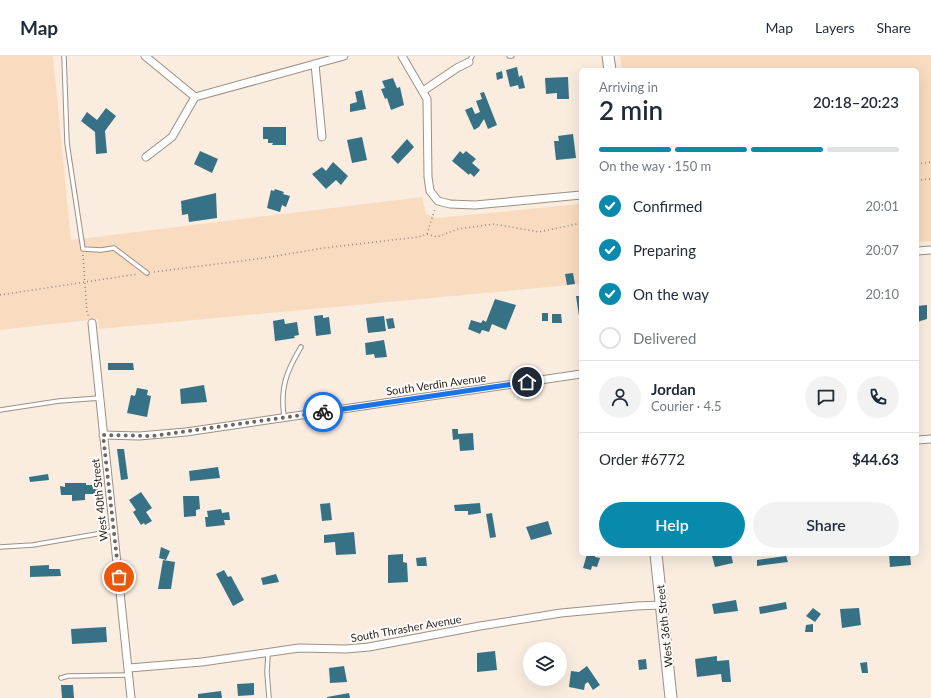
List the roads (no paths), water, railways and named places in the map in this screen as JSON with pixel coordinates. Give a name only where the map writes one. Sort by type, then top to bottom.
[{"type":"street","points":[[145,56],[195,97]]},
{"type":"street","points":[[146,158],[172,137],[195,97],[344,56]]},
{"type":"street","points":[[402,56],[427,99],[428,177],[430,191],[438,201],[450,204],[476,205],[579,195]]},
{"type":"street","points":[[608,56],[610,68]]},
{"type":"street","points":[[423,91],[471,59]]},
{"type":"street","points":[[315,64],[322,137]]},
{"type":"street","points":[[919,251],[931,250]]},
{"type":"street","name":"West 40th Street","points":[[92,324],[131,698]]},
{"type":"street","name":"South Verdin Avenue","points":[[103,435],[153,436],[579,374]]},
{"type":"street","points":[[919,440],[931,439]]},
{"type":"street","name":"West 36th Street","points":[[656,556],[671,698]]},
{"type":"street","name":"South Thrasher Avenue","points":[[129,671],[268,654],[299,648],[346,649],[369,647],[480,626],[561,613],[662,605]]},
{"type":"lane","points":[[64,56],[67,143],[83,249],[101,250],[114,248],[147,273]]},
{"type":"lane","points":[[284,418],[282,404],[283,386],[288,368],[301,347]]},
{"type":"lane","points":[[0,410],[58,401],[100,398]]},
{"type":"lane","points":[[0,547],[33,545],[114,531]]},
{"type":"lane","points":[[268,654],[267,672],[269,698]]},
{"type":"lane","points":[[62,678],[68,676],[129,671]]}]
